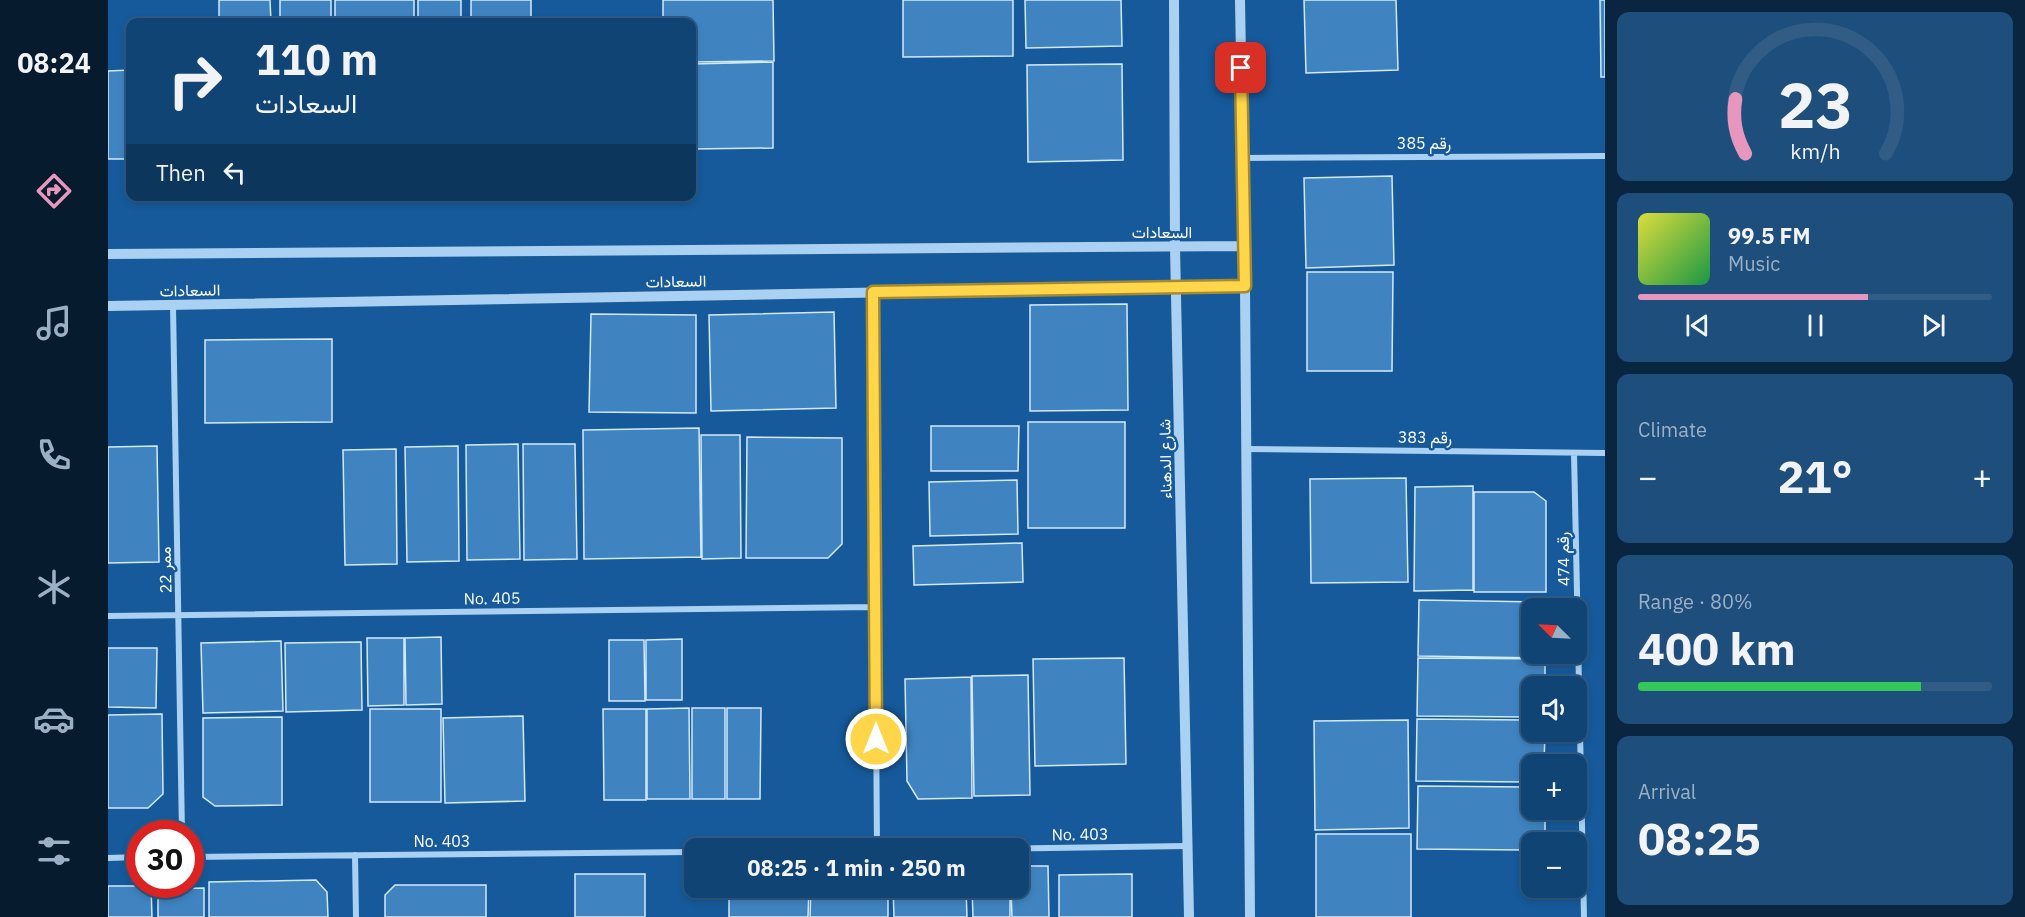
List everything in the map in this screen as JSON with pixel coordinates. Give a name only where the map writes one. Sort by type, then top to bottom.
[{"type":"street","name":"شارع الدهناء","points":[[1174,0],[1175,247],[1189,917]]},
{"type":"street","points":[[1240,0],[1245,286],[1250,917]]},
{"type":"street","name":"رقم 385","points":[[1243,158],[1605,156]]},
{"type":"street","name":"السعادات","points":[[108,254],[1244,246]]},
{"type":"street","name":"السعادات","points":[[108,306],[1245,286]]},
{"type":"street","points":[[873,292],[878,838]]},
{"type":"street","name":"ممر 22","points":[[173,305],[182,820]]},
{"type":"street","name":"رقم 383","points":[[1245,449],[1605,453]]},
{"type":"street","name":"رقم 474","points":[[1574,453],[1584,917]]},
{"type":"street","name":"No. 405","points":[[108,616],[875,607]]},
{"type":"street","name":"No. 403","points":[[1029,848],[1187,846]]},
{"type":"street","name":"No. 403","points":[[204,857],[684,852]]},
{"type":"street","points":[[355,855],[356,917]]},
{"type":"street","points":[[108,858],[126,857]]},
{"type":"building","points":[[219,0],[270,0],[271,18],[219,18]]},
{"type":"building","points":[[280,0],[331,0],[331,18],[280,18]]},
{"type":"building","points":[[335,0],[414,0],[414,18],[335,18]]},
{"type":"building","points":[[418,0],[461,0],[461,18],[418,18]]},
{"type":"building","points":[[471,0],[531,0],[531,18],[471,18]]},
{"type":"building","points":[[663,0],[773,0],[774,61],[696,62],[696,18],[663,18]]},
{"type":"building","points":[[903,0],[1013,0],[1013,56],[903,57]]},
{"type":"building","points":[[1025,0],[1121,0],[1122,46],[1026,48]]},
{"type":"building","points":[[1304,0],[1396,0],[1398,70],[1306,73]]},
{"type":"building","points":[[1600,0],[1605,0],[1605,77],[1601,77]]},
{"type":"building","points":[[773,62],[773,148],[696,149],[696,64]]},
{"type":"building","points":[[1122,64],[1123,160],[1028,162],[1027,65]]},
{"type":"building","points":[[126,70],[126,159],[108,159],[108,71]]},
{"type":"building","points":[[1392,176],[1394,265],[1306,268],[1304,178]]},
{"type":"building","points":[[1307,272],[1393,272],[1392,371],[1307,371]]},
{"type":"building","points":[[1127,304],[1128,410],[1030,411],[1030,305]]},
{"type":"building","points":[[834,312],[836,408],[711,411],[709,315]]},
{"type":"building","points":[[591,314],[696,315],[696,413],[589,412]]},
{"type":"building","points":[[332,339],[332,422],[205,423],[205,340]]},
{"type":"building","points":[[1028,422],[1125,422],[1125,528],[1028,528]]},
{"type":"building","points":[[931,426],[1019,426],[1018,471],[931,471]]},
{"type":"building","points":[[699,428],[701,557],[584,559],[583,430]]},
{"type":"building","points":[[701,435],[740,435],[741,558],[702,559]]},
{"type":"building","points":[[747,437],[842,438],[842,544],[828,558],[746,558]]},
{"type":"building","points":[[518,444],[520,559],[467,560],[466,445]]},
{"type":"building","points":[[523,444],[575,444],[577,559],[524,560]]},
{"type":"building","points":[[157,446],[159,562],[108,563],[108,447]]},
{"type":"building","points":[[458,446],[459,561],[407,562],[405,447]]},
{"type":"building","points":[[396,449],[397,564],[345,565],[343,450]]},
{"type":"building","points":[[1406,478],[1408,582],[1311,583],[1310,479]]},
{"type":"building","points":[[1017,480],[1018,534],[930,536],[929,482]]},
{"type":"building","points":[[1473,486],[1473,590],[1414,591],[1415,487]]},
{"type":"building","points":[[1474,492],[1534,492],[1546,501],[1546,592],[1474,592]]},
{"type":"building","points":[[1022,543],[1023,582],[914,585],[913,546]]},
{"type":"building","points":[[1419,600],[1521,602],[1521,658],[1418,656]]},
{"type":"building","points":[[441,637],[442,704],[406,705],[405,638]]},
{"type":"building","points":[[367,638],[404,638],[404,705],[368,706]]},
{"type":"building","points":[[682,639],[682,700],[646,700],[646,640]]},
{"type":"building","points":[[609,640],[644,640],[645,701],[609,701]]},
{"type":"building","points":[[281,641],[283,711],[203,713],[201,643]]},
{"type":"building","points":[[361,642],[362,710],[286,712],[285,643]]},
{"type":"building","points":[[108,648],[157,648],[156,708],[108,707]]},
{"type":"building","points":[[1124,658],[1126,764],[1035,766],[1033,659]]},
{"type":"building","points":[[1418,658],[1521,659],[1521,664],[1545,664],[1545,676],[1521,676],[1521,717],[1417,716]]},
{"type":"building","points":[[1028,675],[1030,795],[974,796],[972,676]]},
{"type":"building","points":[[971,677],[972,798],[918,799],[907,781],[905,679]]},
{"type":"building","points":[[689,708],[690,799],[647,799],[647,709]]},
{"type":"building","points":[[692,708],[725,708],[725,799],[692,799]]},
{"type":"building","points":[[727,708],[761,708],[760,799],[727,799]]},
{"type":"building","points":[[370,709],[441,709],[441,802],[370,802]]},
{"type":"building","points":[[603,709],[646,709],[646,800],[604,800]]},
{"type":"building","points":[[162,714],[163,794],[148,808],[108,808],[108,715]]},
{"type":"building","points":[[523,716],[525,801],[445,803],[443,718]]},
{"type":"building","points":[[282,717],[282,805],[215,806],[203,797],[203,718]]},
{"type":"building","points":[[1417,719],[1521,720],[1521,742],[1545,742],[1544,754],[1521,754],[1521,782],[1416,781]]},
{"type":"building","points":[[1408,720],[1409,828],[1315,830],[1314,721]]},
{"type":"building","points":[[1418,786],[1521,787],[1521,820],[1545,820],[1545,832],[1521,832],[1521,850],[1417,849]]},
{"type":"building","points":[[1316,834],[1411,834],[1411,917],[1316,917]]},
{"type":"building","points":[[1029,866],[1048,866],[1049,917],[1012,917],[1011,898],[1029,898]]},
{"type":"building","points":[[575,874],[645,874],[645,917],[575,917]]},
{"type":"building","points":[[1132,874],[1132,917],[1059,917],[1059,875]]},
{"type":"building","points":[[316,880],[327,892],[328,917],[209,917],[209,882]]},
{"type":"building","points":[[395,885],[486,885],[486,917],[385,917],[385,895]]},
{"type":"building","points":[[108,886],[126,886],[126,898],[151,898],[152,917],[108,917]]},
{"type":"building","points":[[158,898],[204,898],[204,917],[158,917]]},
{"type":"building","points":[[729,898],[809,898],[808,917],[729,917]]},
{"type":"building","points":[[811,898],[888,898],[888,917],[810,917]]},
{"type":"building","points":[[893,898],[966,898],[967,917],[894,917]]},
{"type":"building","points":[[972,898],[1010,898],[1010,917],[973,917]]},
{"type":"route","points":[[876,739],[873,292],[1245,286],[1241,68]]}]
